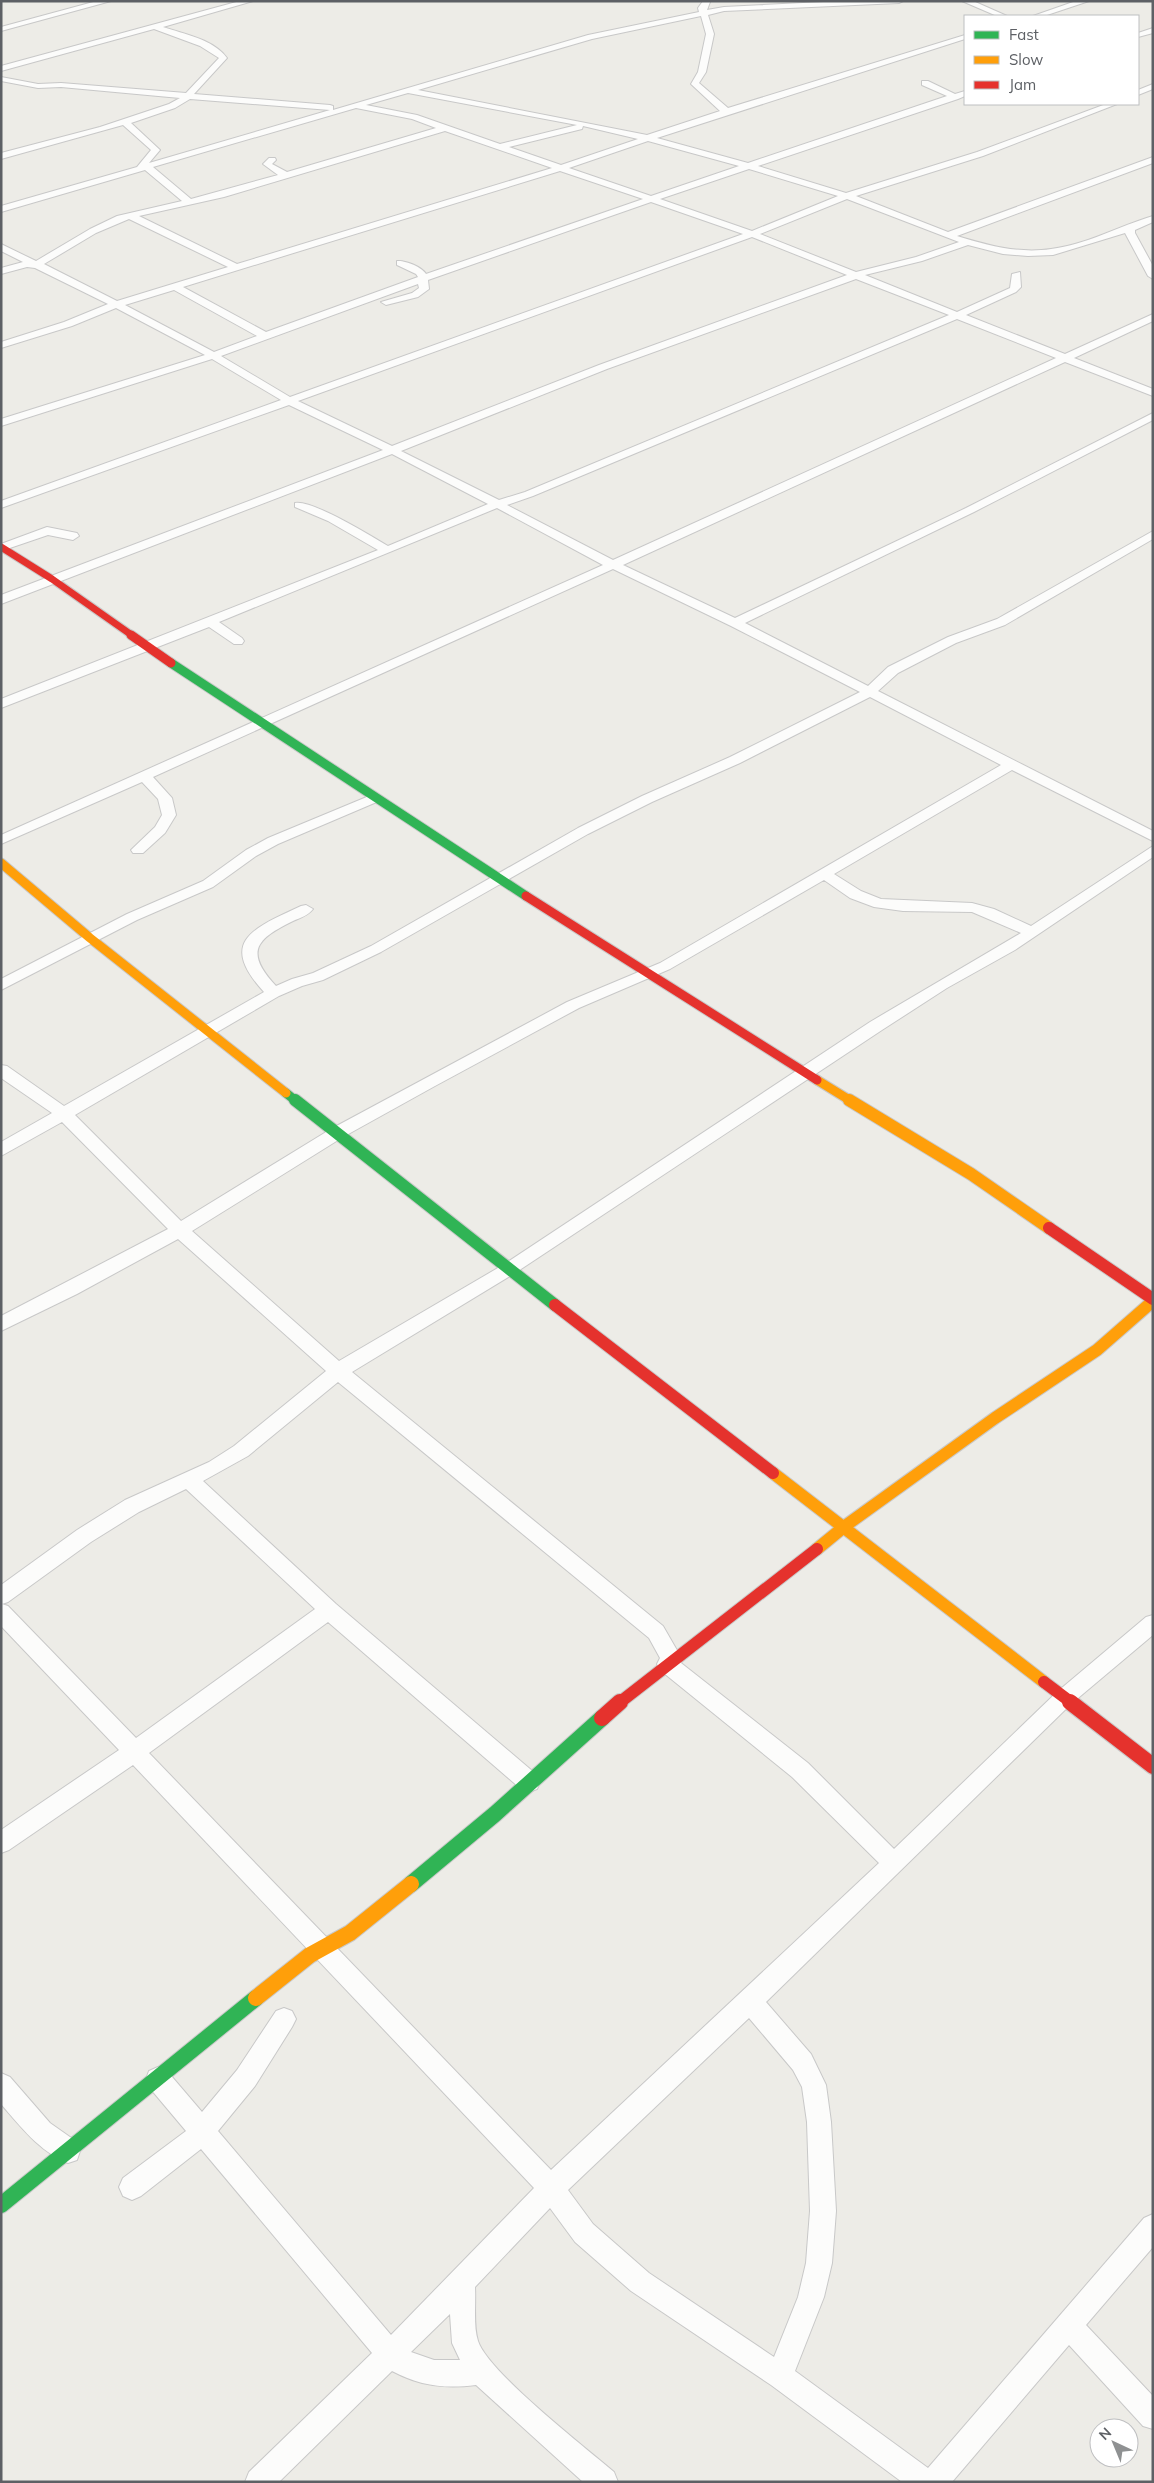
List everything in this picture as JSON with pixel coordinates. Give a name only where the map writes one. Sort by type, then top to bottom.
[{"type":"street","points":[[69,1],[81,8]]},
{"type":"street","points":[[1,29],[107,1]]},
{"type":"street","points":[[1,70],[249,1]]},
{"type":"street","points":[[706,1],[702,8],[710,34],[703,70],[695,84],[723,107],[725,112]]},
{"type":"street","points":[[770,7],[792,1]]},
{"type":"street","points":[[1,209],[585,38],[660,24],[703,12],[899,1]]},
{"type":"street","points":[[966,1],[1001,15]]},
{"type":"street","points":[[1040,15],[1085,1]]},
{"type":"street","points":[[1,156],[165,109],[187,97],[221,61],[223,56],[204,45],[155,28]]},
{"type":"street","points":[[1139,35],[1153,30]]},
{"type":"street","points":[[1,345],[68,324],[117,304],[563,167],[648,139],[679,135],[725,112],[964,37]]},
{"type":"street","points":[[824,71],[832,80]]},
{"type":"street","points":[[1,78],[38,86],[61,85],[340,109]]},
{"type":"street","points":[[925,83],[955,97]]},
{"type":"street","points":[[1139,93],[1153,86]]},
{"type":"street","points":[[407,90],[648,139],[847,196],[969,242],[1006,251],[1042,254],[1131,228],[1153,219]]},
{"type":"street","points":[[423,279],[745,166],[964,94]]},
{"type":"street","points":[[354,105],[407,116],[563,167],[752,234],[1153,393]]},
{"type":"street","points":[[1,505],[752,234],[847,196],[980,154],[1110,105]]},
{"type":"street","points":[[125,122],[156,150],[143,167]]},
{"type":"street","points":[[497,147],[590,126]]},
{"type":"street","points":[[1,271],[27,264],[35,265],[58,254],[104,225],[131,216],[190,203],[287,176],[444,128]]},
{"type":"street","points":[[679,135],[705,148],[717,158]]},
{"type":"street","points":[[272,160],[267,164],[287,176]]},
{"type":"street","points":[[950,235],[1153,160]]},
{"type":"street","points":[[143,167],[190,203]]},
{"type":"street","points":[[131,216],[236,267]]},
{"type":"street","points":[[1131,228],[1131,238],[1153,276]]},
{"type":"street","points":[[1,600],[52,579],[251,506],[603,367],[855,276],[919,259],[969,242]]},
{"type":"street","points":[[1,247],[189,341],[290,402],[392,450],[611,564],[735,623],[1153,837]]},
{"type":"street","points":[[1,423],[212,356],[356,302],[372,304],[414,295],[424,289],[420,272],[400,263]]},
{"type":"street","points":[[1,704],[495,505],[529,494],[956,316],[1013,290],[1016,287],[1017,274]]},
{"type":"street","points":[[174,286],[264,335]]},
{"type":"street","points":[[1,840],[611,564],[844,461],[1153,316]]},
{"type":"street","points":[[735,623],[970,510],[1153,416]]},
{"type":"street","points":[[300,505],[338,522],[387,550]]},
{"type":"street","points":[[2,548],[47,531],[73,536]]},
{"type":"street","points":[[1,1150],[274,993],[296,982],[318,977],[376,949],[583,831],[742,756],[870,692],[882,678],[893,670],[952,640],[1008,619],[1153,534]]},
{"type":"street","points":[[1,2205],[286,1973],[310,1955],[350,1933],[376,1913],[495,1814],[529,1782],[669,1661],[760,1595],[845,1526],[995,1418],[1097,1350],[1152,1302],[971,1174],[805,1074],[499,879],[145,646],[52,579],[2,548]]},
{"type":"street","points":[[209,621],[238,641]]},
{"type":"street","points":[[1,1324],[71,1289],[180,1230],[337,1133],[573,1005],[648,973],[1012,765]]},
{"type":"street","points":[[138,850],[166,824],[171,809],[167,799],[144,776]]},
{"type":"street","points":[[1,985],[132,916],[208,884],[245,857],[273,841],[374,798]]},
{"type":"street","points":[[1,1596],[84,1536],[132,1506],[216,1467],[241,1451],[338,1370],[509,1269],[942,985],[1010,947],[1153,850]]},
{"type":"street","points":[[1,863],[90,938],[509,1269],[845,1526],[1153,1766]]},
{"type":"street","points":[[824,874],[856,895],[875,902],[899,907],[964,906],[985,910],[1030,932]]},
{"type":"street","points":[[274,993],[263,983],[252,967],[247,958],[248,947],[264,931],[306,909]]},
{"type":"street","points":[[1,1070],[64,1114],[180,1230],[338,1370],[656,1632],[669,1661],[800,1770],[835,1807],[894,1863]]},
{"type":"street","points":[[189,1480],[329,1610],[529,1782]]},
{"type":"street","points":[[1,1843],[135,1751],[329,1610]]},
{"type":"street","points":[[1,1612],[324,1948],[551,2188],[584,2233],[640,2282],[780,2376],[925,2482]]},
{"type":"street","points":[[259,2482],[391,2355],[551,2188],[750,2001],[1064,1698],[1153,1623]]},
{"type":"street","points":[[750,2001],[802,2062],[814,2085],[819,2122],[823,2211],[818,2263],[811,2297],[780,2376]]},
{"type":"street","points":[[132,2187],[201,2133],[246,2078],[284,2019]]},
{"type":"street","points":[[158,2079],[201,2133],[391,2355],[413,2367],[442,2376],[481,2372]]},
{"type":"street","points":[[1,2084],[41,2132],[68,2151]]},
{"type":"street","points":[[934,2482],[1153,2228]]},
{"type":"street","points":[[462,2283],[465,2344],[481,2372],[604,2482]]},
{"type":"street","points":[[1069,2326],[1153,2416]]},
{"type":"traffic: fast","points":[[171,663],[526,896]]},
{"type":"traffic: fast","points":[[286,1093],[555,1305]]},
{"type":"traffic: fast","points":[[411,1884],[495,1814],[602,1718]]},
{"type":"traffic: fast","points":[[1,2205],[256,1998]]},
{"type":"traffic: slow","points":[[1,863],[90,938],[286,1093]]},
{"type":"traffic: slow","points":[[817,1080],[971,1174],[1049,1228]]},
{"type":"traffic: slow","points":[[817,1549],[845,1526],[995,1418],[1097,1350],[1153,1301]]},
{"type":"traffic: slow","points":[[773,1473],[1044,1682]]},
{"type":"traffic: slow","points":[[256,1998],[310,1955],[350,1933],[411,1884]]},
{"type":"traffic: jam","points":[[1,547],[52,579],[171,663]]},
{"type":"traffic: jam","points":[[526,896],[722,1022],[817,1080]]},
{"type":"traffic: jam","points":[[1049,1228],[1153,1299]]},
{"type":"traffic: jam","points":[[555,1305],[773,1473]]},
{"type":"traffic: jam","points":[[602,1718],[654,1674],[817,1549]]},
{"type":"traffic: jam","points":[[1044,1682],[1153,1766]]}]
